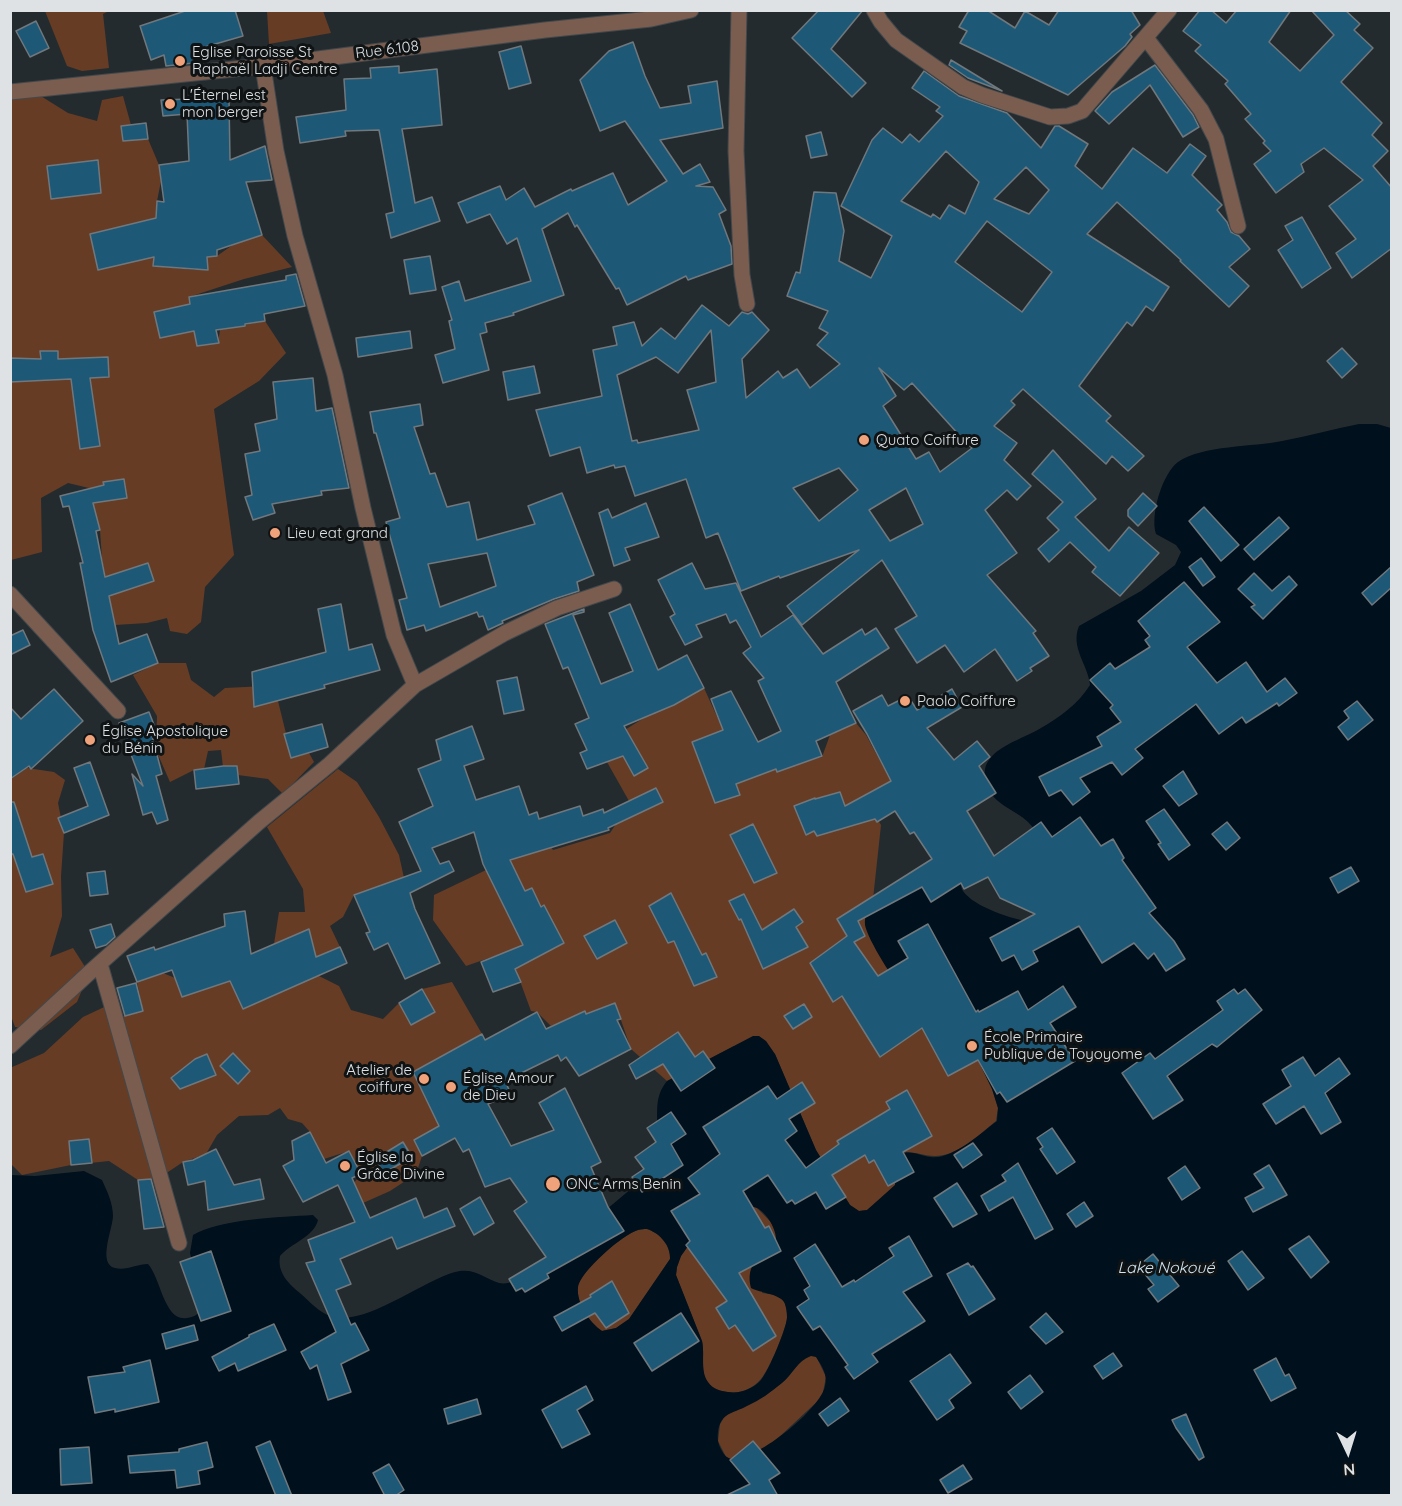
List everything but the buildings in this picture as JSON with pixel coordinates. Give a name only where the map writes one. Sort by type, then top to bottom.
[{"type":"street","name":"Rue 6.108","points":[[10,92],[263,66],[544,30],[651,19],[691,10]]},
{"type":"street","points":[[739,10],[736,151],[742,275],[747,304]]},
{"type":"street","points":[[874,10],[880,22],[896,40],[963,87],[1050,117],[1068,116],[1082,111],[1169,10]]},
{"type":"street","points":[[1146,38],[1202,110],[1216,139],[1238,226]]},
{"type":"street","points":[[263,66],[276,151],[294,236],[334,375],[394,635],[415,684]]},
{"type":"street","points":[[10,1046],[259,822],[330,764],[415,684],[549,611],[614,589]]},
{"type":"street","points":[[10,594],[118,711]]},
{"type":"street","points":[[100,964],[179,1243]]},
{"type":"shaded area","points":[[45,11],[109,11],[103,14],[109,68],[82,71],[67,66]]},
{"type":"shaded area","points":[[267,11],[323,11],[331,33],[269,44]]},
{"type":"shaded area","points":[[36,93],[68,113],[97,121],[102,100],[123,96],[131,125],[121,126],[123,141],[148,139],[159,165],[161,181],[157,201],[153,266],[208,269],[207,257],[217,256],[234,244],[262,235],[292,267],[244,279],[189,297],[197,346],[218,343],[220,330],[265,321],[286,353],[259,381],[214,409],[234,555],[205,587],[201,622],[187,634],[170,631],[167,618],[147,623],[115,625],[102,559],[100,530],[89,488],[68,483],[41,498],[42,552],[11,560],[10,98]]},
{"type":"shaded area","points":[[158,663],[186,663],[191,680],[214,697],[225,688],[266,686],[278,701],[292,758],[309,753],[314,762],[283,794],[268,779],[238,775],[237,766],[223,767],[221,750],[208,751],[204,769],[194,770],[170,782],[156,750],[157,716],[133,675]]},
{"type":"shaded area","points":[[704,688],[719,721],[774,769],[822,757],[830,735],[856,723],[866,735],[891,781],[863,796],[881,825],[873,899],[952,1007],[992,1089],[998,1108],[996,1121],[968,1143],[952,1152],[935,1156],[906,1152],[895,1185],[867,1210],[859,1211],[850,1205],[816,1150],[775,1054],[734,1046],[667,1081],[631,1049],[615,1003],[551,1026],[537,1012],[531,1011],[509,951],[466,966],[433,920],[434,895],[507,860],[545,837],[553,850],[610,833],[616,824],[663,802],[656,788],[629,801],[607,762],[601,745],[647,716],[674,705]]},
{"type":"shaded area","points":[[27,768],[54,772],[65,780],[58,803],[64,833],[61,876],[62,916],[50,957],[73,948],[89,973],[77,1002],[41,1030],[15,1027],[11,1016],[11,779]]},
{"type":"shaded area","points":[[338,769],[357,782],[379,817],[399,855],[404,878],[354,895],[343,917],[330,926],[340,947],[311,959],[317,975],[339,986],[351,1010],[383,1019],[399,1003],[411,1025],[435,1012],[422,989],[452,982],[482,1034],[413,1072],[439,1126],[414,1140],[422,1156],[416,1174],[390,1191],[363,1203],[354,1183],[361,1174],[349,1151],[324,1159],[310,1132],[302,1123],[288,1119],[280,1108],[268,1115],[239,1116],[217,1135],[206,1154],[183,1162],[159,1178],[138,1180],[109,1161],[71,1165],[22,1175],[11,1164],[10,1068],[44,1053],[83,1017],[117,1001],[121,1017],[143,1011],[137,982],[163,973],[175,978],[182,997],[231,981],[243,1009],[300,983],[274,944],[279,912],[305,912],[303,889],[267,827]]},
{"type":"shaded area","points":[[747,1206],[756,1207],[771,1222],[777,1235],[762,1293],[776,1295],[783,1300],[787,1318],[776,1350],[763,1376],[749,1389],[740,1392],[721,1391],[713,1388],[705,1378],[702,1341],[676,1275],[677,1267],[681,1256],[693,1239]]},
{"type":"shaded area","points":[[647,1229],[664,1241],[669,1249],[670,1259],[629,1319],[616,1328],[602,1331],[589,1318],[579,1300],[580,1280],[593,1263],[622,1238]]},
{"type":"shaded area","points":[[811,1355],[816,1356],[826,1377],[822,1397],[761,1451],[731,1459],[726,1457],[718,1441],[720,1424],[725,1416],[765,1396],[785,1380],[804,1358]]},
{"type":"water","name":"Lake Nokoué","points":[[1359,424],[1377,424],[1391,428],[1391,1495],[11,1496],[11,1175],[35,1176],[84,1171],[102,1180],[113,1211],[106,1253],[107,1260],[115,1268],[123,1269],[148,1264],[168,1306],[179,1317],[192,1317],[203,1308],[190,1253],[193,1235],[218,1225],[234,1222],[313,1215],[318,1220],[316,1226],[280,1256],[280,1268],[288,1282],[318,1309],[330,1316],[343,1318],[375,1310],[455,1272],[473,1272],[499,1283],[513,1282],[526,1277],[638,1183],[649,1164],[653,1151],[658,1099],[667,1081],[753,1036],[759,1036],[766,1041],[775,1054],[816,1150],[850,1205],[859,1211],[867,1210],[895,1185],[898,1154],[911,1153],[939,1157],[948,1154],[966,1145],[997,1121],[998,1108],[992,1089],[952,1007],[907,993],[889,972],[876,950],[865,925],[866,915],[873,899],[959,877],[963,891],[976,902],[1005,916],[1032,922],[1054,861],[1039,835],[1028,822],[992,795],[985,777],[986,766],[991,757],[1010,743],[1062,715],[1090,685],[1078,649],[1079,626],[1141,591],[1175,565],[1181,552],[1176,545],[1156,534],[1155,526],[1159,495],[1172,468],[1188,456],[1200,452],[1282,441]],"holes":[[[747,1206],[757,1208],[764,1214],[771,1222],[775,1232],[776,1241],[752,1266],[751,1288],[782,1299],[787,1316],[777,1349],[764,1375],[758,1383],[746,1390],[737,1392],[719,1390],[712,1386],[706,1378],[703,1368],[702,1341],[676,1275],[681,1256],[693,1239]],[[647,1229],[664,1241],[669,1249],[670,1259],[629,1319],[616,1328],[602,1331],[589,1318],[579,1300],[578,1287],[581,1280],[594,1263],[623,1238],[631,1233]],[[816,1357],[826,1378],[821,1396],[812,1408],[786,1432],[755,1452],[742,1458],[727,1457],[718,1441],[718,1429],[723,1418],[770,1393],[806,1358]]]},
{"type":"place","name":"Eglise Paroisse St Raphaël Ladji Centre","points":[[180,61]]},
{"type":"place","name":"L'Éternel est mon berger","points":[[170,104]]},
{"type":"place","name":"Quato Coiffure","points":[[864,440]]},
{"type":"place","name":"Lieu eat grand","points":[[275,533]]},
{"type":"place","name":"Paolo Coiffure","points":[[905,701]]},
{"type":"place","name":"Église Apostolique du Bénin","points":[[90,740]]},
{"type":"place","name":"École Primaire Publique de Toyoyome","points":[[972,1046]]},
{"type":"place","name":"Atelier de coiffure","points":[[424,1079]]},
{"type":"place","name":"Église Amour de Dieu","points":[[451,1087]]},
{"type":"place","name":"Église la Grâce Divine","points":[[345,1166]]},
{"type":"place","name":"ONC Arms Benin","points":[[553,1184]]}]
